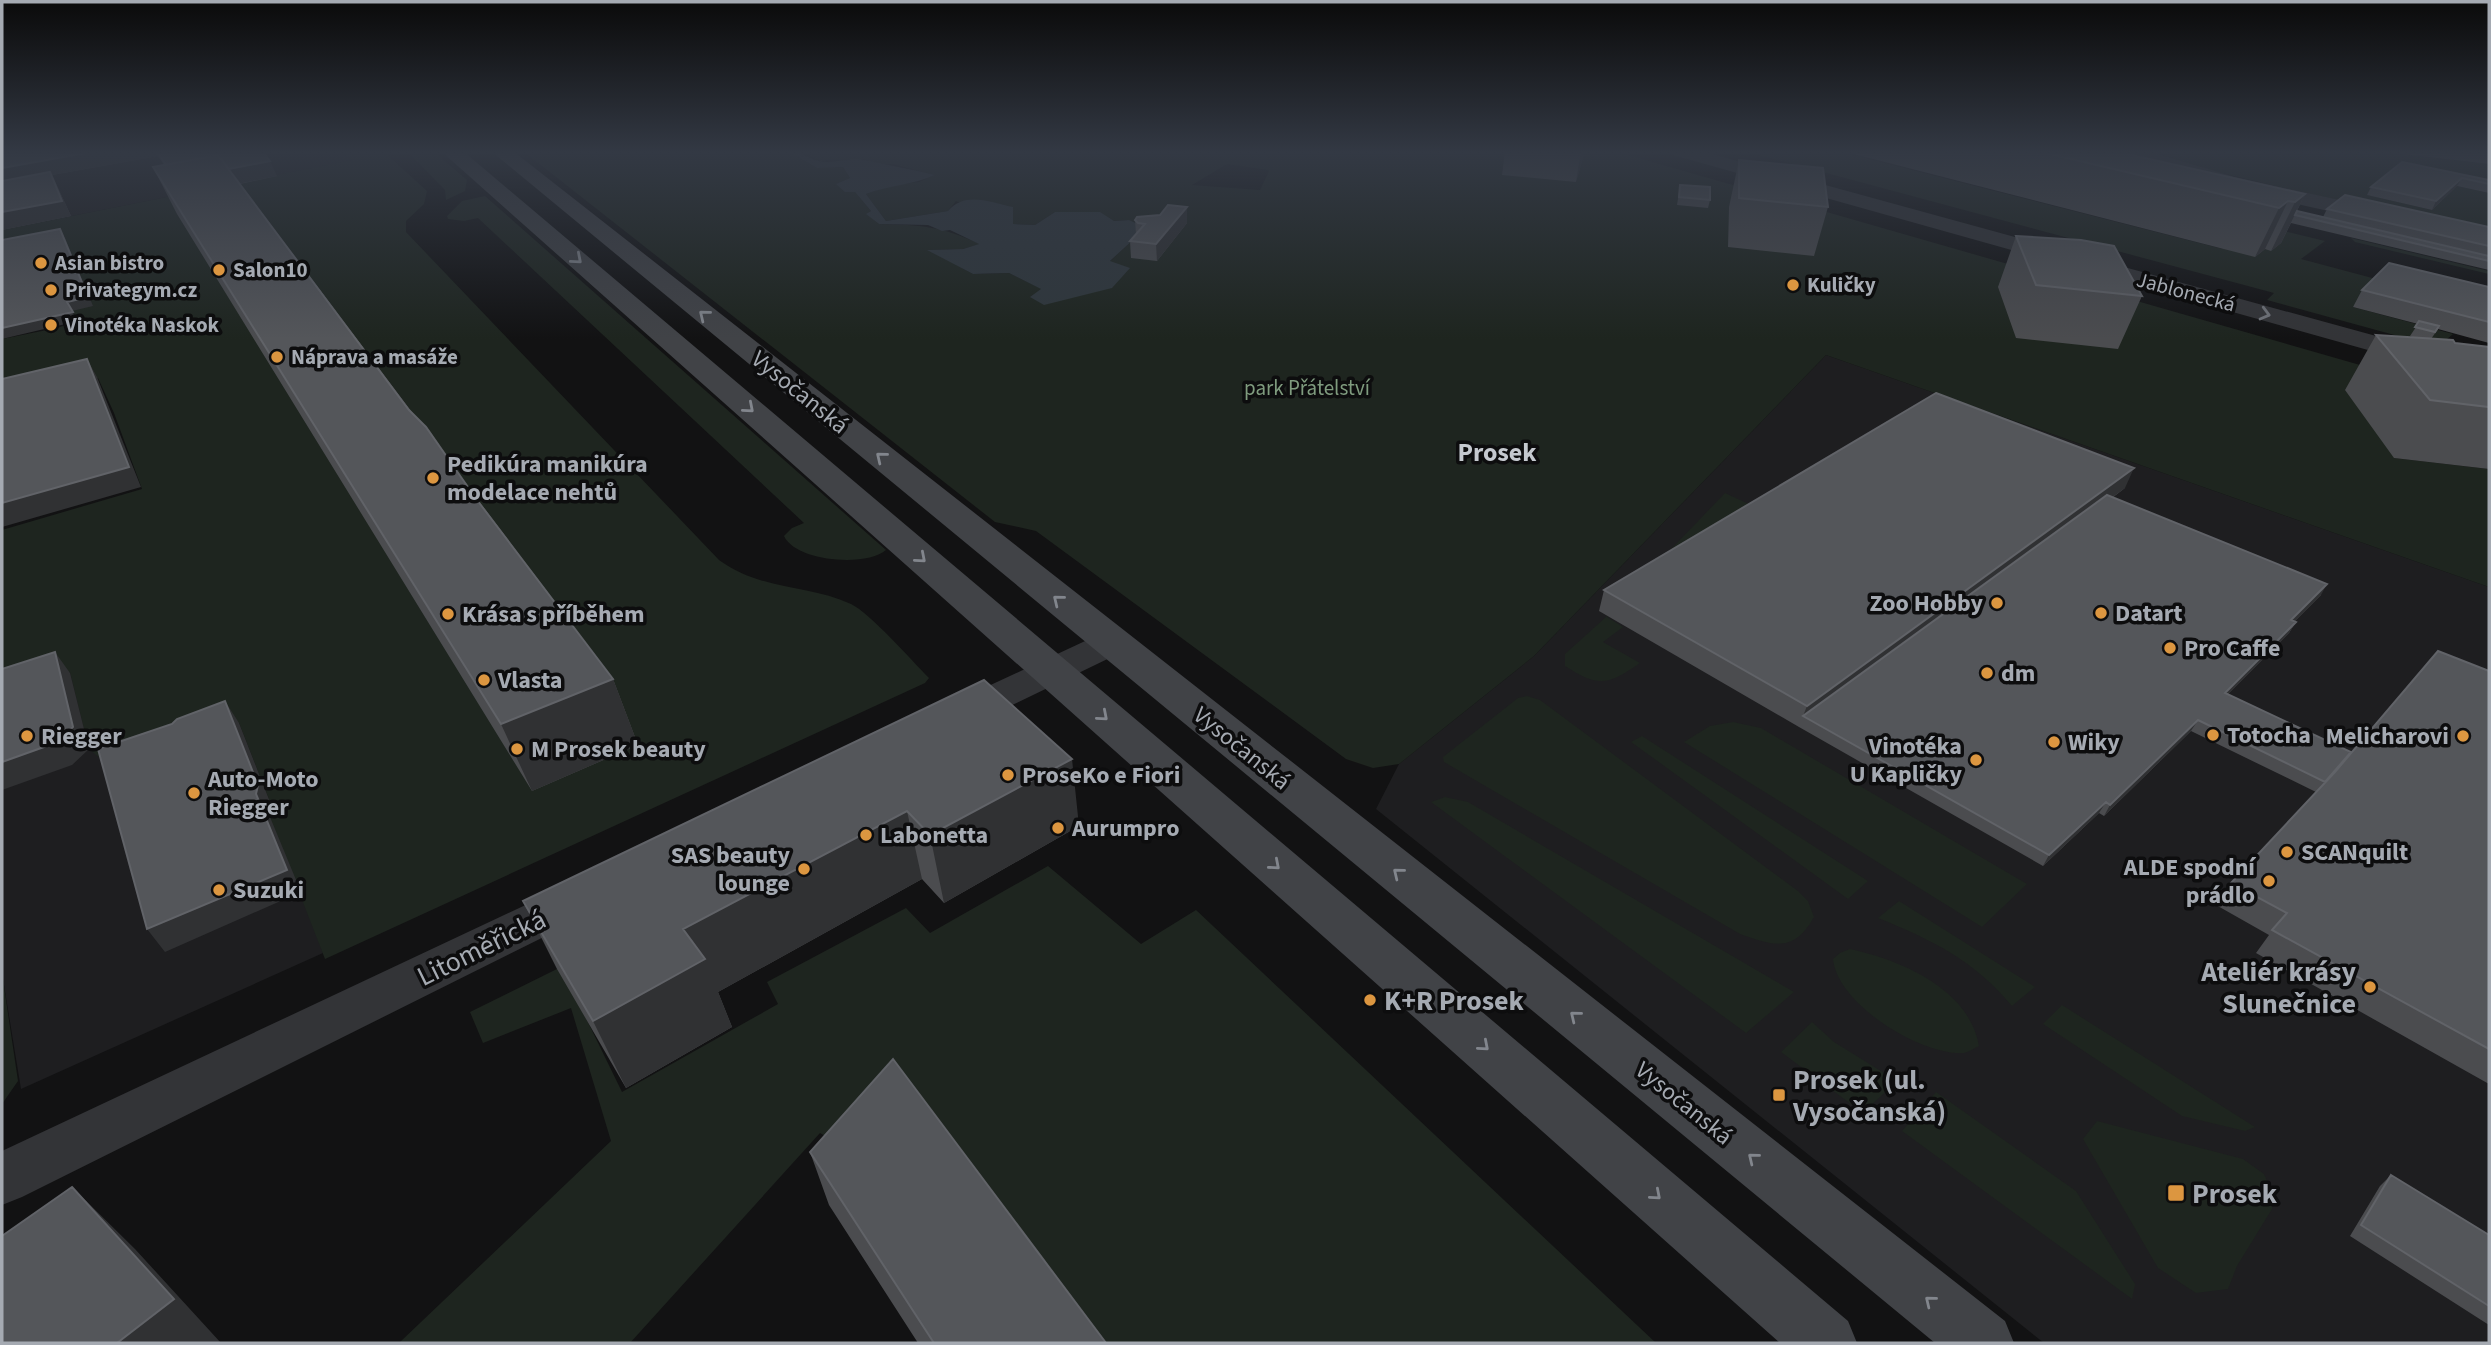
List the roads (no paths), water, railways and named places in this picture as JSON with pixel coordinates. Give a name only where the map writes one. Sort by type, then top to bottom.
[{"type":"main road","name":"Vysočanská","points":[[524,214],[1826,1343]]},
{"type":"main road","name":"Vysočanská","points":[[579,214],[1983,1343]]},
{"type":"street","name":"Jablonecká","points":[[1906,214],[2489,376]]},
{"type":"street","points":[[2372,214],[2489,240]]},
{"type":"street","points":[[915,737],[1111,643]]},
{"type":"street","name":"Litoměřická","points":[[2,1179],[616,882]]},
{"type":"place","name":"Asian bistro","points":[[41,263]]},
{"type":"place","name":"Salon10","points":[[219,270]]},
{"type":"place","name":"Kuličky","points":[[1793,285]]},
{"type":"place","name":"Privategym.cz","points":[[51,290]]},
{"type":"place","name":"Vinotéka Naskok","points":[[51,325]]},
{"type":"place","name":"Náprava a masáže","points":[[277,357]]},
{"type":"place","name":"Pedikúra manikúra modelace nehtů","points":[[433,478]]},
{"type":"place","name":"Zoo Hobby","points":[[1997,603]]},
{"type":"place","name":"Datart","points":[[2101,613]]},
{"type":"place","name":"Krása s příběhem","points":[[448,614]]},
{"type":"place","name":"Pro Caffe","points":[[2170,648]]},
{"type":"place","name":"dm","points":[[1987,673]]},
{"type":"place","name":"Vlasta","points":[[484,680]]},
{"type":"place","name":"Totocha","points":[[2213,735]]},
{"type":"place","name":"Riegger","points":[[27,736]]},
{"type":"place","name":"Melicharovi","points":[[2463,736]]},
{"type":"place","name":"Wiky","points":[[2054,742]]},
{"type":"place","name":"M Prosek beauty","points":[[517,749]]},
{"type":"place","name":"Vinotéka U Kapličky","points":[[1976,760]]},
{"type":"place","name":"ProseKo e Fiori","points":[[1008,775]]},
{"type":"place","name":"Auto-Moto Riegger","points":[[194,793]]},
{"type":"place","name":"Aurumpro","points":[[1058,828]]},
{"type":"place","name":"Labonetta","points":[[866,835]]},
{"type":"place","name":"SCANquilt","points":[[2287,852]]},
{"type":"place","name":"SAS beauty lounge","points":[[804,869]]},
{"type":"place","name":"ALDE spodní prádlo","points":[[2269,881]]},
{"type":"place","name":"Suzuki","points":[[219,890]]},
{"type":"place","name":"Ateliér krásy Slunečnice","points":[[2370,987]]},
{"type":"place","name":"K+R Prosek","points":[[1370,1000]]},
{"type":"place","name":"Prosek (ul. Vysočanská)","points":[[1779,1095]]},
{"type":"place","name":"Prosek","points":[[2176,1193]]},
{"type":"district","name":"Prosek","points":[[1497,452]]},
{"type":"park label","name":"park Přátelství","points":[[1307,388]]}]
